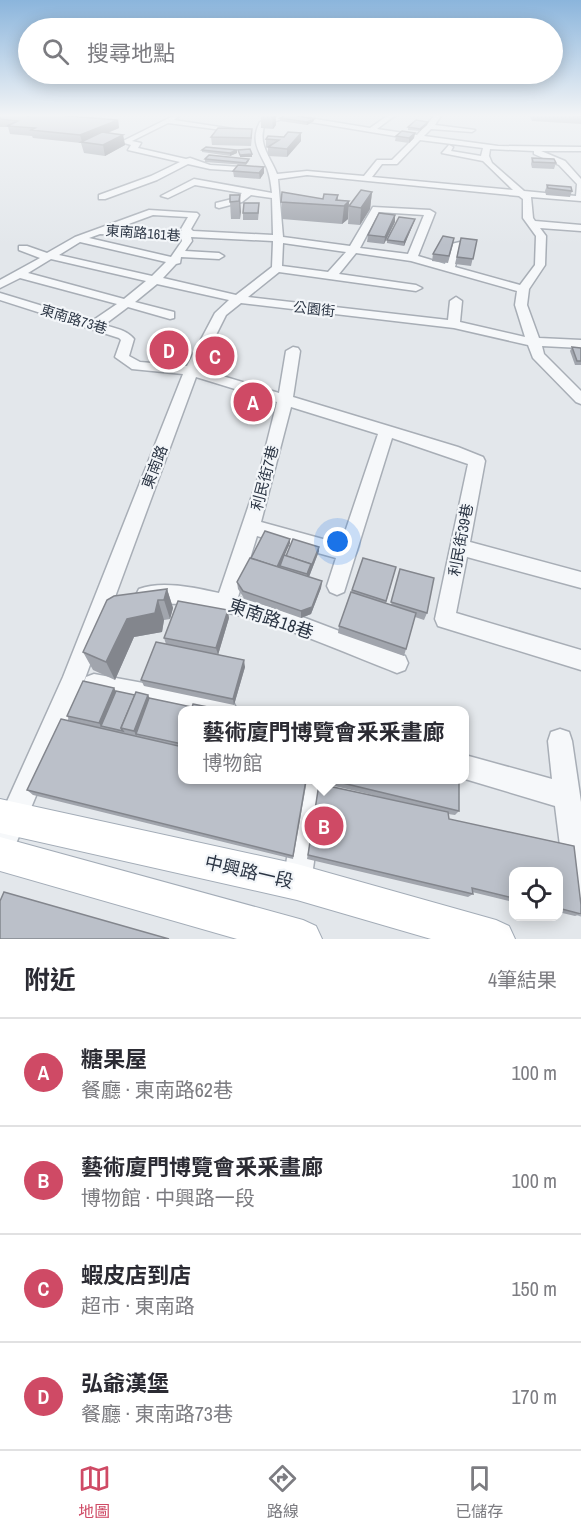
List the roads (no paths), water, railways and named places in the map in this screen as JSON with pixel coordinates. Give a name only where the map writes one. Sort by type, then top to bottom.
[{"type":"main road","name":"中興路一段","points":[[4,828],[297,882],[496,939]]},
{"type":"main road","points":[[0,854],[303,939]]},
{"type":"street","points":[[170,158],[210,167],[273,174],[307,173],[579,199],[581,184],[562,163],[551,158]]},
{"type":"street","points":[[102,197],[154,178],[194,158]]},
{"type":"street","points":[[260,158],[273,174],[279,204],[277,268],[416,288]]},
{"type":"street","points":[[367,178],[380,162],[394,162],[398,158]]},
{"type":"street","points":[[477,158],[485,159],[497,173],[523,193],[528,203],[528,218],[542,236],[540,266],[523,289],[521,305],[538,355],[575,388],[581,399]]},
{"type":"street","points":[[494,184],[497,173]]},
{"type":"street","points":[[165,196],[194,182],[249,192],[279,204]]},
{"type":"street","points":[[219,206],[239,200],[249,192]]},
{"type":"street","points":[[331,276],[353,250],[377,204],[430,213],[412,258]]},
{"type":"street","name":"東南路161巷","points":[[99,231],[152,212],[194,214],[186,230],[187,234]]},
{"type":"street","points":[[532,224],[581,228]]},
{"type":"street","points":[[0,285],[79,239],[99,231]]},
{"type":"street","name":"東南路161巷","points":[[99,231],[278,240],[412,258],[523,289]]},
{"type":"street","points":[[94,326],[156,281],[178,258],[187,241],[187,234]]},
{"type":"street","points":[[79,239],[178,258],[219,256]]},
{"type":"street","points":[[449,268],[456,244]]},
{"type":"street","name":"公園街","points":[[23,248],[237,299],[454,324],[532,342],[581,344]]},
{"type":"street","name":"東南路","points":[[4,828],[73,681],[191,371],[221,313],[277,268]]},
{"type":"street","points":[[19,274],[170,315]]},
{"type":"street","name":"東南路73巷","points":[[0,296],[123,335],[128,339],[122,357],[128,363],[137,366],[191,371]]},
{"type":"street","points":[[454,324],[456,301]]},
{"type":"street","name":"利民街7巷","points":[[226,603],[252,527],[287,400],[293,351]]},
{"type":"street","points":[[191,371],[386,432],[337,586]]},
{"type":"street","name":"利民街39巷","points":[[386,432],[452,451],[477,461],[445,620],[581,660]]},
{"type":"street","points":[[252,527],[348,554]]},
{"type":"street","points":[[460,546],[581,580]]},
{"type":"street","name":"東南路18巷","points":[[106,597],[169,593],[226,603],[397,663]]},
{"type":"street","points":[[73,681],[200,706]]},
{"type":"street","points":[[560,741],[581,901]]},
{"type":"street","points":[[469,768],[567,796]]},
{"type":"street","points":[[297,882],[313,784]]},
{"type":"place","name":"弘爺漢堡","points":[[169,350]]},
{"type":"place","name":"蝦皮店到店","points":[[215,356]]},
{"type":"place","name":"糖果屋","points":[[253,402]]},
{"type":"place","name":"藝術廈門博覽會釆釆畫廊","points":[[324,826]]}]
